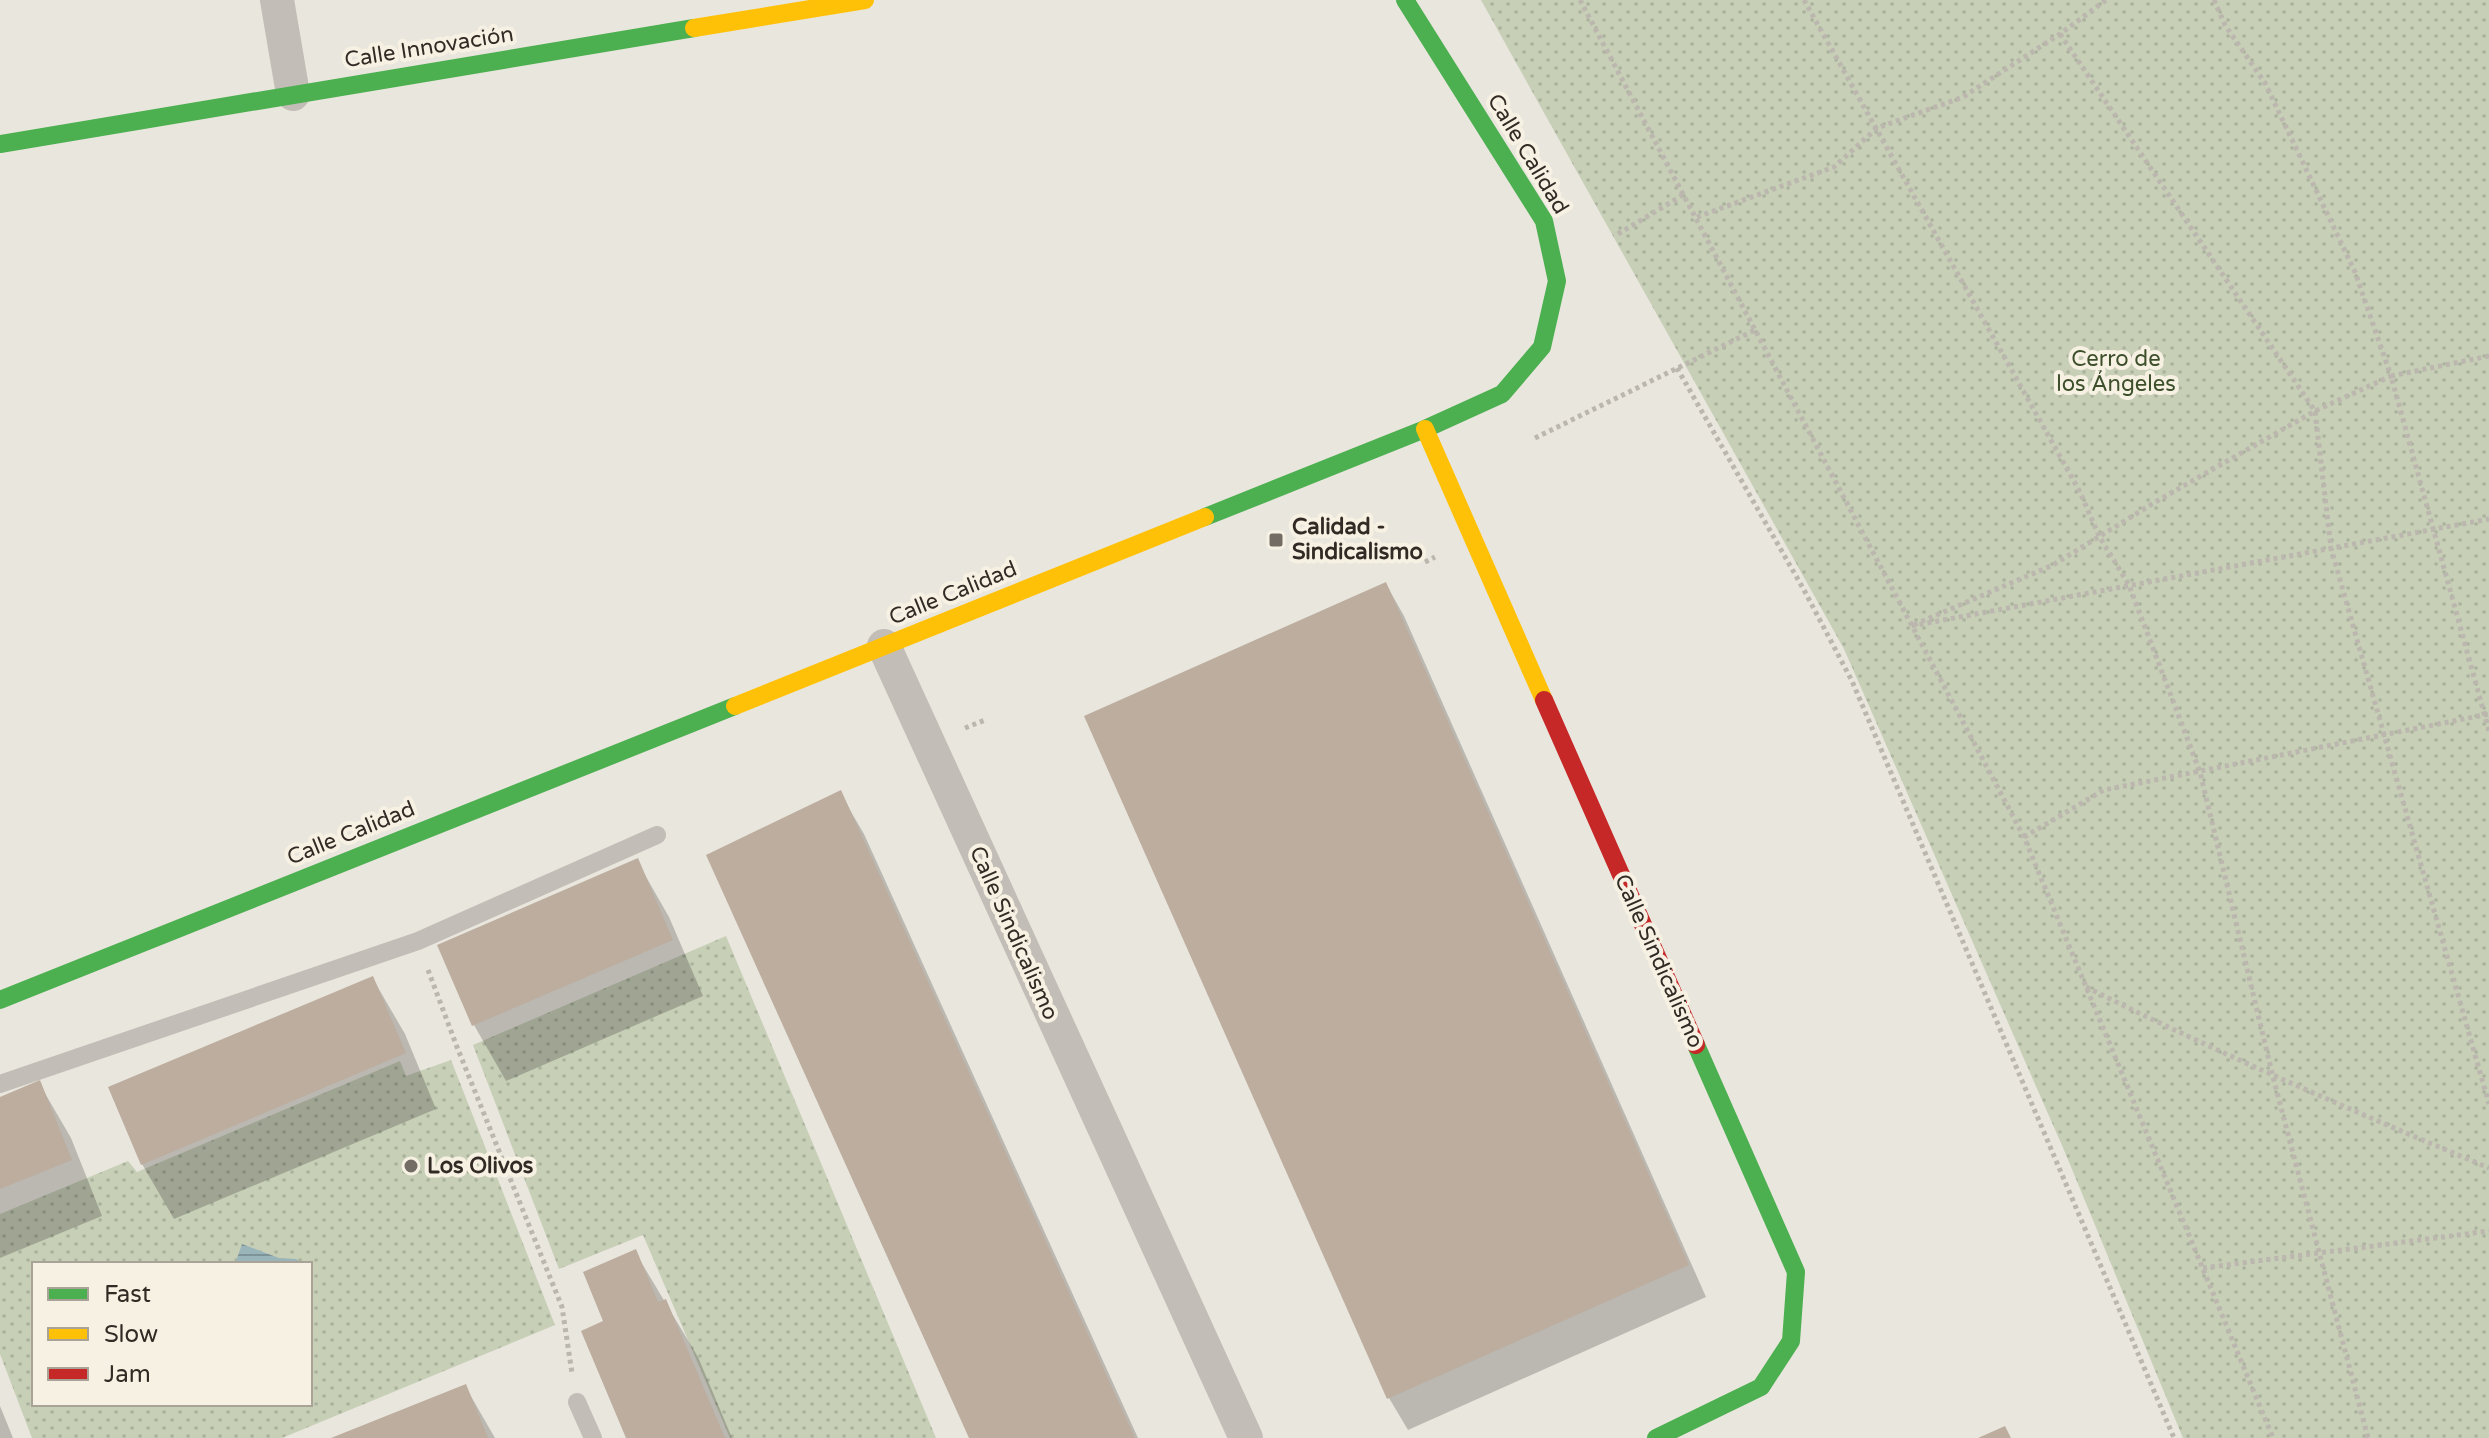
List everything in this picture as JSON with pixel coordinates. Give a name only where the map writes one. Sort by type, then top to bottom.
[{"type":"street","points":[[277,0],[293,94]]},
{"type":"street","name":"Calle Innovación","points":[[0,144],[861,0]]},
{"type":"street","name":"Calle Calidad","points":[[0,1000],[1425,429],[1502,394],[1542,347],[1557,281],[1544,221],[1405,0]]},
{"type":"street","name":"Calle Sindicalismo","points":[[1425,429],[1796,1272],[1791,1341],[1761,1387],[1656,1438]]},
{"type":"street","name":"Calle Sindicalismo","points":[[884,646],[1246,1438]]},
{"type":"lane","points":[[0,1084],[418,941],[657,835]]},
{"type":"lane","points":[[577,1402],[593,1438]]},
{"type":"path","points":[[1580,0],[2024,837],[2273,1438]]},
{"type":"path","points":[[1804,0],[2080,492],[2099,536],[2129,585],[2200,772],[2273,1077],[2368,1438]]},
{"type":"path","points":[[1697,217],[1834,167],[1877,128],[1963,97],[2106,0]]},
{"type":"path","points":[[2214,0],[2225,25],[2265,83],[2355,272],[2391,376],[2489,731]]},
{"type":"path","points":[[2060,34],[2315,411],[2331,548],[2489,1104]]},
{"type":"path","points":[[1618,234],[1683,195]]},
{"type":"path","points":[[1535,438],[1755,330]]},
{"type":"path","points":[[1911,626],[2053,565],[2315,411],[2391,376],[2489,356]]},
{"type":"path","points":[[1677,368],[1804,590],[1852,681],[2174,1438]]},
{"type":"path","points":[[1911,626],[2489,519]]},
{"type":"path","points":[[2024,837],[2104,790],[2486,715]]},
{"type":"path","points":[[418,941],[457,1047],[562,1307],[577,1402]]},
{"type":"path","points":[[2086,987],[2273,1077],[2489,1168]]},
{"type":"path","points":[[2203,1268],[2489,1231]]},
{"type":"green space","name":"Cerro de los Ángeles","points":[[1481,0],[2489,0],[2489,1438],[2183,1438],[2064,1150],[1844,649]]},
{"type":"green space","points":[[726,936],[936,1438],[730,1438],[643,1235],[559,1269],[473,1045]]},
{"type":"green space","points":[[451,1060],[555,1325],[282,1438],[32,1438],[0,1354],[0,1214],[128,1161],[137,1172],[400,1061],[406,1076]]},
{"type":"water","points":[[242,1244],[279,1258],[301,1262],[236,1262]]},
{"type":"building","points":[[1386,582],[1689,1265],[1387,1399],[1084,716]]},
{"type":"building","points":[[841,790],[1135,1438],[969,1438],[706,855]]},
{"type":"building","points":[[638,858],[673,940],[472,1026],[437,945]]},
{"type":"building","points":[[373,976],[406,1053],[141,1165],[108,1087]]},
{"type":"building","points":[[40,1080],[72,1160],[0,1189],[0,1097]]},
{"type":"building","points":[[636,1249],[658,1302],[666,1299],[725,1438],[626,1438],[581,1331],[603,1321],[583,1272]]},
{"type":"building","points":[[466,1384],[488,1438],[331,1438]]},
{"type":"building","points":[[2005,1426],[2011,1438],[1978,1438]]},
{"type":"traffic: fast","points":[[1205,517],[1425,429],[1502,394],[1542,347],[1557,281],[1544,221],[1405,0]]},
{"type":"traffic: fast","points":[[0,144],[694,28]]},
{"type":"traffic: fast","points":[[0,1000],[735,706]]},
{"type":"traffic: fast","points":[[1656,1438],[1761,1387],[1791,1341],[1796,1272],[1696,1045]]},
{"type":"traffic: slow","points":[[694,28],[865,0]]},
{"type":"traffic: slow","points":[[1425,429],[1544,700]]},
{"type":"traffic: slow","points":[[735,706],[1205,517]]},
{"type":"traffic: jam","points":[[1544,700],[1696,1045]]},
{"type":"place","name":"Calidad - Sindicalismo","points":[[1276,540]]},
{"type":"place","name":"Los Olivos","points":[[411,1166]]}]
